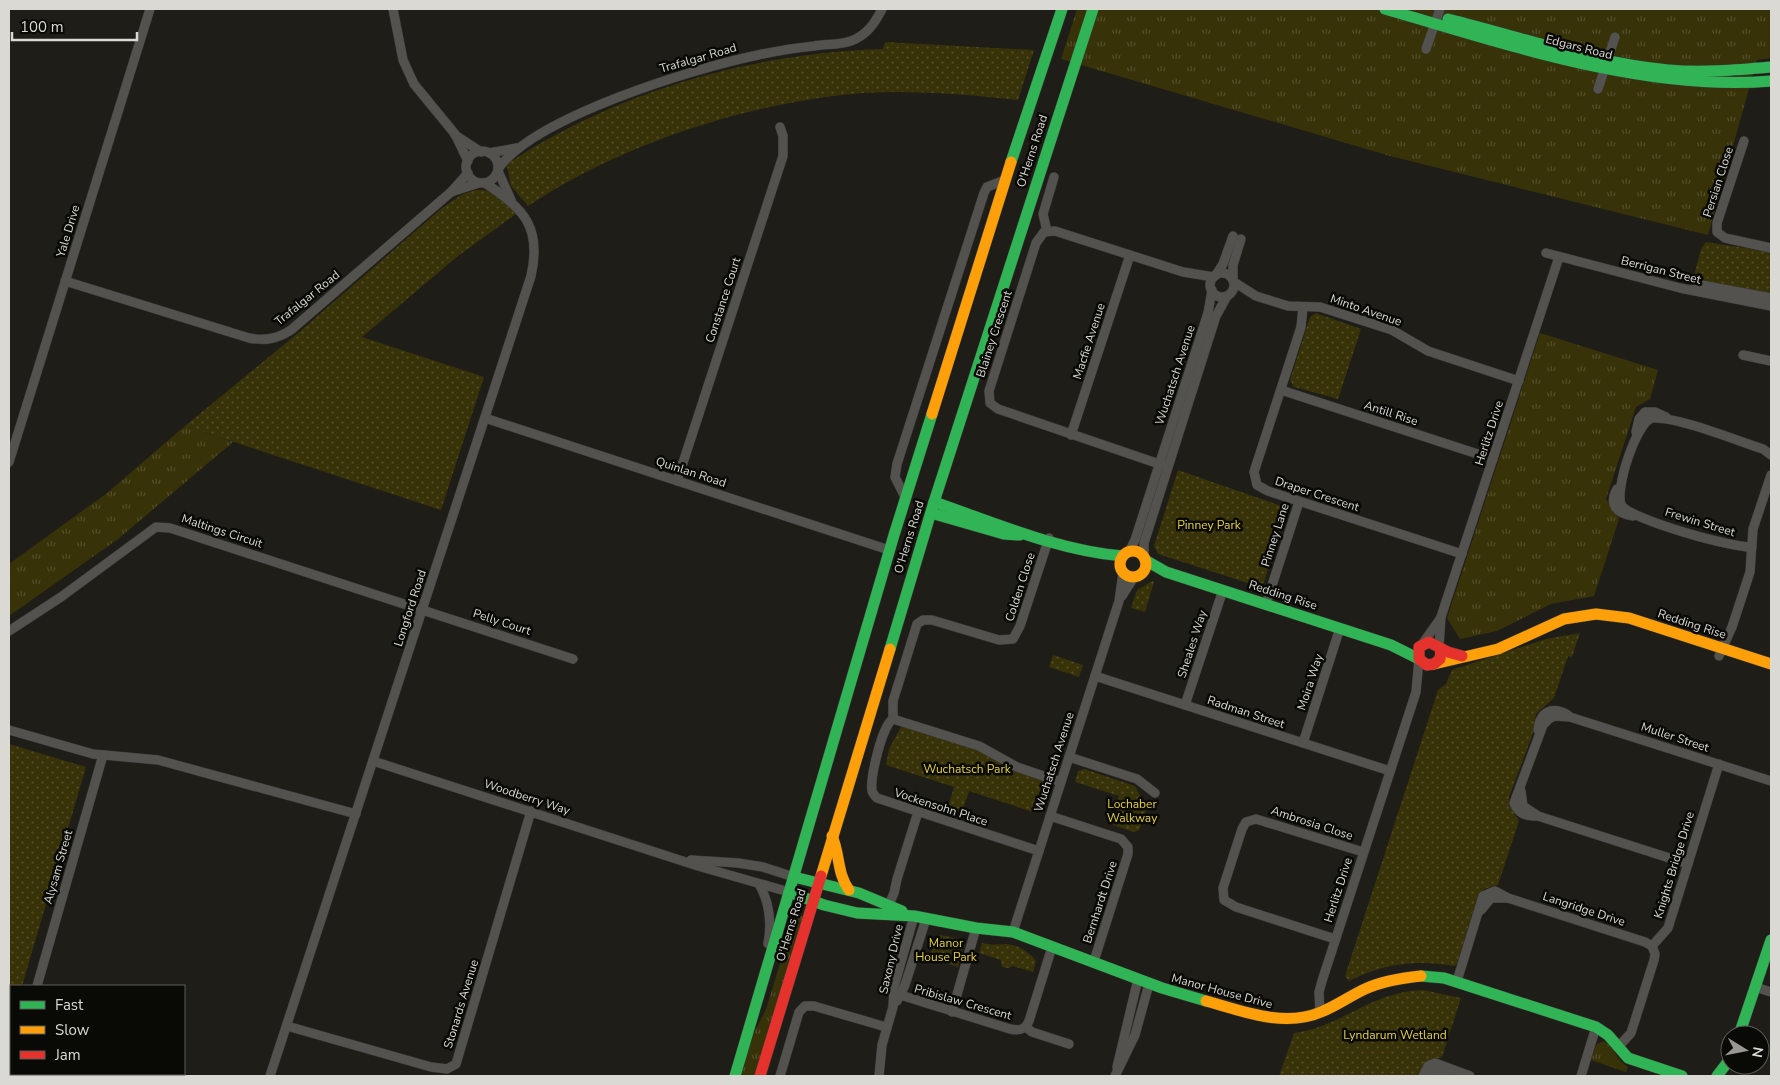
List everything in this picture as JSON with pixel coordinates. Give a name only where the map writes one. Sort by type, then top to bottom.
[{"type":"main road","name":"O'Herns Road","points":[[735,1076],[852,683],[889,550],[1005,180],[1062,9]]},
{"type":"main road","name":"O'Herns Road","points":[[760,1076],[933,508],[1036,180],[1093,9]]},
{"type":"main road","name":"Edgars Road","points":[[1385,9],[1438,16]]},
{"type":"main road","name":"Edgars Road","points":[[1408,9],[1653,78],[1724,84],[1771,81]]},
{"type":"main road","name":"Edgars Road","points":[[1606,64],[1669,70],[1737,70],[1771,67]]},
{"type":"main road","name":"Redding Rise","points":[[933,508],[1049,538],[1100,554],[1129,566],[1166,572],[1391,645],[1419,659]]},
{"type":"main road","name":"Redding Rise","points":[[1129,566],[1137,552],[1166,572]]},
{"type":"main road","points":[[1129,566],[1146,567],[1144,558]]},
{"type":"main road","name":"Redding Rise","points":[[1434,664],[1463,656],[1498,650],[1544,626],[1575,617],[1626,626],[1724,653]]},
{"type":"main road","points":[[1429,642],[1440,647],[1441,656],[1434,664],[1427,665],[1419,659],[1418,651],[1423,644],[1429,642]]},
{"type":"main road","name":"Redding Rise","points":[[1391,645],[1410,647],[1423,644]]},
{"type":"main road","name":"Redding Rise","points":[[1440,647],[1463,656]]},
{"type":"main road","points":[[832,836],[838,847],[840,875],[843,884],[849,890]]},
{"type":"main road","name":"Manor House Drive","points":[[794,877],[849,890],[885,908],[914,916],[976,928],[1013,932],[1094,961],[1149,984],[1266,1018],[1298,1018],[1325,1011],[1366,988],[1395,978],[1425,976],[1457,982],[1599,1028],[1617,1043],[1632,1060],[1682,1076]]},
{"type":"main road","name":"Manor House Drive","points":[[789,892],[839,909],[885,908]]},
{"type":"main road","points":[[808,916],[839,909]]},
{"type":"main road","points":[[1743,1025],[1771,940]]},
{"type":"main road","points":[[1716,1076],[1722,1076]]},
{"type":"street","name":"Yale Drive","points":[[9,462],[150,9]]},
{"type":"street","points":[[393,9],[403,60],[414,84],[455,134],[468,161],[468,173],[482,183],[493,179],[498,170],[496,160],[455,134]]},
{"type":"street","name":"Trafalgar Road","points":[[498,170],[505,159],[519,147],[605,103],[694,71],[757,55],[851,41],[872,26],[882,9]]},
{"type":"street","points":[[1426,49],[1438,16]]},
{"type":"street","points":[[1598,89],[1615,37]]},
{"type":"street","name":"Constance Court","points":[[677,481],[783,156],[783,136],[780,127]]},
{"type":"street","name":"Persian Close","points":[[1744,141],[1717,223],[1717,232],[1725,238],[1771,248]]},
{"type":"street","name":"Trafalgar Road","points":[[485,152],[519,147]]},
{"type":"street","points":[[468,161],[471,157],[485,152]]},
{"type":"street","name":"Longford Road","points":[[270,1076],[534,263],[533,237],[529,225],[511,200],[498,170]]},
{"type":"street","name":"Trafalgar Road","points":[[65,281],[249,338],[268,340],[291,330],[451,192],[468,173]]},
{"type":"street","points":[[1054,177],[1043,214],[1047,231],[1061,233],[1183,272],[1215,276],[1224,273],[1233,281]]},
{"type":"street","name":"O'Herns Road","points":[[906,497],[895,477],[897,464],[987,186],[1005,180]]},
{"type":"street","name":"Trafalgar Road","points":[[451,192],[482,183]]},
{"type":"street","name":"Longford Road","points":[[482,183],[511,200]]},
{"type":"street","name":"Blainey Crescent","points":[[1047,231],[1040,235],[1036,243],[988,396],[992,406],[1163,466]]},
{"type":"street","points":[[1183,272],[1220,296],[1227,296],[1233,290],[1233,266],[1237,237],[1215,276],[1211,289]]},
{"type":"street","name":"Berrigan Street","points":[[1546,253],[1771,306]]},
{"type":"street","name":"Macfie Avenue","points":[[1072,435],[1130,255]]},
{"type":"street","name":"Herlitz Drive","points":[[1423,644],[1441,617],[1559,257]]},
{"type":"street","name":"Minto Avenue","points":[[1233,281],[1256,296],[1288,306],[1320,307],[1392,330],[1428,351],[1519,381]]},
{"type":"street","name":"Berrigan Street","points":[[1695,288],[1771,298]]},
{"type":"street","name":"Wuchatsch Avenue","points":[[1144,558],[1144,543],[1163,466],[1208,313],[1211,289]]},
{"type":"street","name":"Minto Avenue","points":[[1227,296],[1256,296]]},
{"type":"street","name":"Wuchatsch Avenue","points":[[1013,932],[1119,601],[1135,540],[1216,316],[1227,296]]},
{"type":"street","name":"Draper Crescent","points":[[1303,307],[1300,328],[1254,477],[1262,488],[1299,502],[1462,554]]},
{"type":"street","points":[[1743,355],[1771,361]]},
{"type":"street","name":"Antill Rise","points":[[1281,390],[1493,459]]},
{"type":"street","name":"Quinlan Road","points":[[485,418],[889,550]]},
{"type":"street","name":"Frewin Street","points":[[1752,547],[1731,546],[1641,517],[1621,514],[1615,509],[1613,498],[1620,485],[1636,438],[1648,419],[1670,420],[1763,449],[1771,455]]},
{"type":"street","points":[[1724,653],[1752,564],[1753,529],[1771,475]]},
{"type":"street","name":"Pinney Lane","points":[[1266,604],[1299,502]]},
{"type":"street","name":"Maltings Circuit","points":[[9,632],[61,597],[156,527],[170,528],[422,610]]},
{"type":"street","name":"Colden Close","points":[[923,620],[932,620],[998,640],[1013,639],[1020,626],[1049,538]]},
{"type":"street","name":"Sheales Way","points":[[1185,705],[1223,590]]},
{"type":"street","name":"Pelly Court","points":[[422,610],[573,659]]},
{"type":"street","name":"Herlitz Drive","points":[[1440,647],[1441,617]]},
{"type":"street","name":"Vockensohn Place","points":[[923,620],[915,629],[893,701],[893,719],[886,725],[882,736],[872,791],[880,800],[1039,851]]},
{"type":"street","name":"Moira Way","points":[[1303,743],[1340,628]]},
{"type":"street","name":"Herlitz Drive","points":[[1325,1011],[1322,981],[1416,692],[1419,659]]},
{"type":"street","name":"Herlitz Drive","points":[[1416,692],[1434,664]]},
{"type":"street","name":"Radman Street","points":[[1095,676],[1390,771]]},
{"type":"street","name":"Muller Street","points":[[1688,864],[1538,816],[1523,806],[1520,796],[1522,785],[1538,735],[1550,718],[1570,717],[1771,781]]},
{"type":"street","points":[[893,719],[979,746],[1017,767],[1061,782]]},
{"type":"street","points":[[9,730],[93,754],[158,760],[356,814]]},
{"type":"street","name":"Alysam Street","points":[[37,985],[103,755]]},
{"type":"street","points":[[1069,757],[1137,779],[1155,793]]},
{"type":"street","name":"Woodberry Way","points":[[373,761],[789,892]]},
{"type":"street","name":"Knights Bridge Drive","points":[[1652,946],[1668,928],[1719,764]]},
{"type":"street","name":"Stonards Avenue","points":[[287,1026],[431,1067],[447,1069],[456,1064],[531,812]]},
{"type":"street","points":[[885,908],[918,812]]},
{"type":"street","name":"Bernhardt Drive","points":[[1050,816],[1121,839],[1128,847],[1128,854],[1094,961]]},
{"type":"street","name":"Ambrosia Close","points":[[1335,939],[1236,907],[1224,900],[1223,888],[1242,829],[1246,822],[1256,818],[1363,852]]},
{"type":"street","name":"Woodberry Way","points":[[673,857],[763,867],[794,877]]},
{"type":"street","points":[[759,884],[768,904],[771,928],[762,984]]},
{"type":"street","name":"Langridge Drive","points":[[1457,982],[1483,896],[1488,892],[1494,891],[1508,898],[1645,942],[1652,946]]},
{"type":"street","name":"Saxony Drive","points":[[879,1076],[886,1027],[897,994],[914,916]]},
{"type":"street","name":"Saxony Drive","points":[[897,994],[906,985],[926,919]]},
{"type":"street","points":[[952,1012],[976,928]]},
{"type":"street","points":[[1617,1043],[1628,1038],[1634,1025],[1654,960],[1655,954],[1652,946]]},
{"type":"street","name":"Pribislaw Crescent","points":[[1026,1027],[1052,947]]},
{"type":"street","points":[[1118,1076],[1122,1038],[1138,979]]},
{"type":"street","points":[[1118,1076],[1135,1035],[1149,984]]},
{"type":"street","points":[[1755,987],[1771,992]]},
{"type":"street","name":"Pribislaw Crescent","points":[[897,994],[1014,1030],[1026,1027]]},
{"type":"street","points":[[780,1076],[799,1012],[805,1006],[816,1006],[886,1027]]},
{"type":"street","name":"Pribislaw Crescent","points":[[1026,1027],[1032,1032],[1069,1044]]},
{"type":"street","points":[[1581,1076],[1588,1053],[1599,1028]]},
{"type":"street","points":[[1423,1076],[1428,1066],[1435,1063],[1470,1076]]},
{"type":"street","points":[[1428,1076],[1439,1070],[1453,1071]]},
{"type":"green space","points":[[1077,9],[1771,9],[1771,58],[1757,60],[1708,235],[1390,156],[1061,59]]},
{"type":"green space","points":[[885,42],[1034,50],[1018,100],[914,92],[851,94],[809,99],[725,118],[683,131],[602,164],[528,206],[511,186],[507,167],[510,162],[552,137],[596,115],[642,96],[689,80],[737,68],[785,58],[883,49]]},
{"type":"green space","points":[[475,190],[494,193],[516,214],[458,256],[362,337],[484,377],[441,510],[185,426],[298,333],[442,208],[461,195]]},
{"type":"green space","points":[[1706,242],[1771,252],[1771,294],[1693,280],[1701,249]]},
{"type":"green space","points":[[1316,313],[1361,329],[1338,399],[1294,387],[1290,380],[1310,317]]},
{"type":"green space","points":[[1540,333],[1658,370],[1650,399],[1636,407],[1606,499],[1619,519],[1594,596],[1551,604],[1497,631],[1460,639],[1447,618]]},
{"type":"green space","points":[[185,426],[233,442],[118,539],[9,616],[9,564],[107,493]]},
{"type":"green space","name":"Pinney Park","points":[[1178,470],[1284,507],[1287,511],[1264,582],[1260,587],[1158,554],[1154,546]]},
{"type":"green space","points":[[1152,581],[1154,582],[1145,612],[1131,608],[1137,590]]},
{"type":"green space","points":[[1580,633],[1572,657],[1568,656],[1554,698],[1536,714],[1532,736],[1509,797],[1509,805],[1519,821],[1498,885],[1484,889],[1478,895],[1457,964],[1454,966],[1413,963],[1387,967],[1374,970],[1349,981],[1345,976],[1438,690],[1446,684],[1452,670],[1546,639]]},
{"type":"green space","points":[[1053,655],[1083,665],[1079,677],[1049,667]]},
{"type":"green space","name":"Wuchatsch Park","points":[[902,725],[975,747],[1046,781],[1036,813],[969,791],[961,815],[947,810],[954,787],[886,765],[889,749]]},
{"type":"green space","points":[[9,744],[86,767],[22,985],[10,985],[9,1068]]},
{"type":"green space","name":"Lochaber Walkway","points":[[1084,769],[1135,786],[1147,808],[1139,830],[1134,832],[1113,825],[1120,805],[1117,801],[1119,796],[1075,782],[1078,771]]},
{"type":"green space","points":[[796,912],[800,912],[804,919],[758,1076],[741,1076],[753,1035],[766,1009]]},
{"type":"green space","name":"Manor House Park","points":[[940,935],[964,940],[958,967],[929,958],[935,938]]},
{"type":"green space","name":"Manor House Park","points":[[982,943],[1010,945],[1021,948],[1032,956],[1036,962],[1033,972],[1013,966],[1008,968],[1002,967],[1001,960],[979,953]]},
{"type":"green space","name":"Lyndarum Wetland","points":[[1423,990],[1461,998],[1442,1057],[1426,1062],[1417,1076],[1279,1076],[1294,1033],[1328,1024],[1387,997],[1404,992]]},
{"type":"green space","points":[[1603,1041],[1628,1067],[1626,1072],[1591,1060],[1596,1045]]},
{"type":"traffic: fast","points":[[1011,162],[1062,9]]},
{"type":"traffic: fast","points":[[890,649],[934,502],[1093,9]]},
{"type":"traffic: fast","points":[[1385,9],[1527,50],[1625,72],[1675,79],[1723,82],[1771,81]]},
{"type":"traffic: fast","points":[[1448,19],[1557,49],[1640,67],[1694,71],[1771,67]]},
{"type":"traffic: fast","points":[[735,1076],[894,535],[932,414]]},
{"type":"traffic: fast","points":[[934,502],[1051,542],[1099,553],[1123,556]]},
{"type":"traffic: fast","points":[[931,513],[1004,534],[1020,535]]},
{"type":"traffic: fast","points":[[1145,560],[1166,572],[1391,645],[1419,659]]},
{"type":"traffic: fast","points":[[794,877],[859,893],[902,911]]},
{"type":"traffic: fast","points":[[789,892],[824,905],[857,913],[914,916],[976,928],[1013,932],[1162,988],[1206,1001]]},
{"type":"traffic: fast","points":[[1742,1025],[1771,940]]},
{"type":"traffic: fast","points":[[1421,976],[1444,978],[1596,1027],[1608,1035],[1628,1058],[1682,1076]]},
{"type":"traffic: fast","points":[[1717,1076],[1720,1072]]},
{"type":"traffic: slow","points":[[932,414],[1011,162]]},
{"type":"traffic: slow","points":[[1133,551],[1142,555],[1146,564],[1142,573],[1133,577],[1124,573],[1120,564],[1124,555],[1133,551]]},
{"type":"traffic: slow","points":[[1434,664],[1498,649],[1564,619],[1596,614],[1629,618],[1771,664]]},
{"type":"traffic: slow","points":[[821,876],[890,649]]},
{"type":"traffic: slow","points":[[832,836],[840,871],[849,890]]},
{"type":"traffic: slow","points":[[1206,1001],[1263,1016],[1278,1018],[1307,1017],[1378,984],[1421,976]]},
{"type":"traffic: jam","points":[[1441,649],[1440,659],[1434,664],[1427,665],[1419,659],[1419,647],[1429,642],[1448,652],[1462,656]]},
{"type":"traffic: jam","points":[[760,1076],[821,876]]}]
